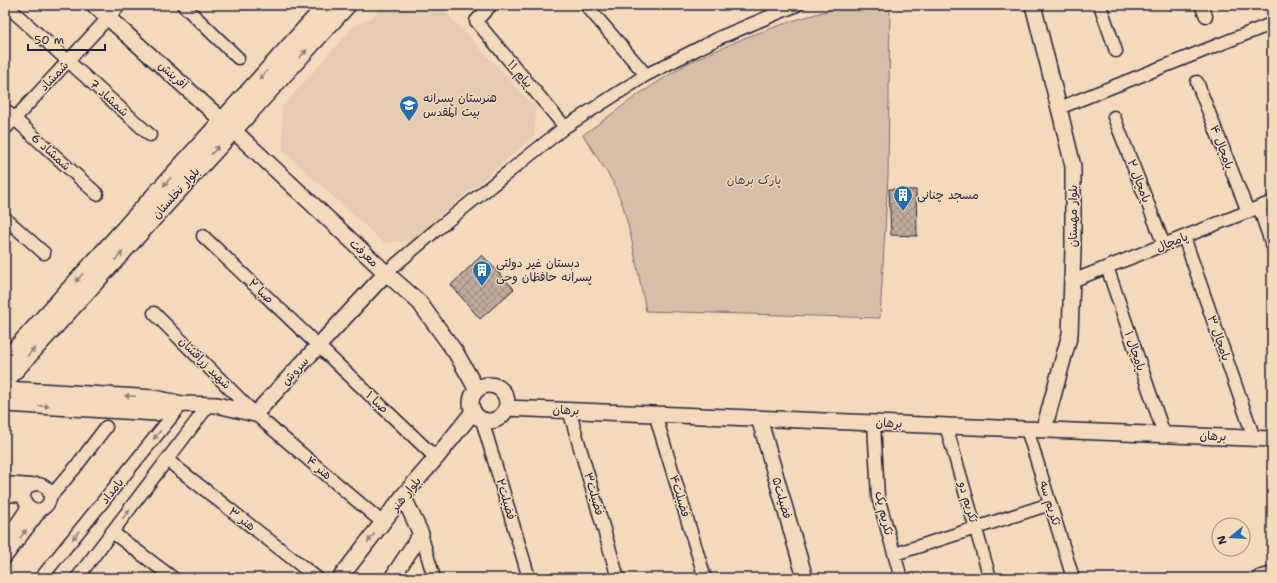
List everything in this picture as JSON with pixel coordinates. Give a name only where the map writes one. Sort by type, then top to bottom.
[{"type":"main road","name":"بلوار نخلستان","points":[[5,381],[228,125],[327,5]]},
{"type":"main road","name":"بلوار نخلستان","points":[[5,361],[228,125],[347,5]]},
{"type":"street","name":"شمشاد 7","points":[[6,5],[150,135]]},
{"type":"street","name":"آفرینش","points":[[94,5],[228,125]]},
{"type":"street","name":"شمشاد","points":[[5,129],[120,5]]},
{"type":"street","points":[[183,5],[238,58]]},
{"type":"street","name":"پیام ۱۱","points":[[491,5],[476,21],[565,126]]},
{"type":"street","points":[[586,5],[646,74]]},
{"type":"street","points":[[386,274],[436,230],[565,126],[646,74],[721,37],[795,5]]},
{"type":"street","name":"بلوار مهستان","points":[[1033,5],[1073,166],[1074,250],[1070,334],[1044,430]]},
{"type":"street","points":[[1100,5],[1116,51]]},
{"type":"street","points":[[1059,108],[1271,24]]},
{"type":"street","name":"پامچال ۴","points":[[1197,82],[1253,209],[1272,245]]},
{"type":"street","name":"شمشاد 6","points":[[5,110],[97,194]]},
{"type":"street","name":"پامچال ۲","points":[[1114,117],[1164,245]]},
{"type":"street","name":"معرفت","points":[[228,125],[386,274],[418,302],[456,353],[477,390]]},
{"type":"street","name":"پامچال","points":[[1072,281],[1272,202]]},
{"type":"street","points":[[5,218],[44,253]]},
{"type":"street","name":"صبا ۲","points":[[203,236],[319,345]]},
{"type":"street","name":"پامچال ۳","points":[[1184,237],[1254,438]]},
{"type":"street","name":"پامچال ۱","points":[[1107,268],[1164,434]]},
{"type":"street","name":"سروش","points":[[255,414],[386,274]]},
{"type":"street","name":"شهید زرافشان","points":[[154,313],[255,414]]},
{"type":"street","name":"صبا ۱","points":[[319,345],[436,458]]},
{"type":"street","points":[[487,384],[499,387],[506,396],[506,408],[500,418],[488,421],[478,416],[471,402],[473,394],[481,386],[487,384]]},
{"type":"street","points":[[5,389],[155,398],[182,404],[217,406],[255,414]]},
{"type":"street","points":[[5,404],[156,413],[182,404]]},
{"type":"street","name":"بامداد","points":[[41,578],[182,404]]},
{"type":"street","name":"بامداد","points":[[77,578],[208,406]]},
{"type":"street","name":"برهان","points":[[506,408],[1272,439]]},
{"type":"street","name":"فضیلت۳","points":[[569,410],[618,578]]},
{"type":"street","name":"هنر ۴","points":[[255,414],[383,522]]},
{"type":"street","name":"فضیلت۴","points":[[655,414],[705,578]]},
{"type":"street","name":"بلوار هنر","points":[[340,578],[403,496],[436,458],[478,416]]},
{"type":"street","name":"فضیلت۲","points":[[478,416],[529,578]]},
{"type":"street","name":"فضیلت۵","points":[[759,418],[805,578]]},
{"type":"street","name":"تکریم یک","points":[[874,423],[878,497],[901,578]]},
{"type":"street","name":"تکریم دو","points":[[946,426],[990,578]]},
{"type":"street","points":[[5,558],[40,510],[48,505],[50,497],[75,468],[106,427]]},
{"type":"street","name":"تکریم سه","points":[[1027,429],[1073,578]]},
{"type":"street","name":"هنر ۳","points":[[167,460],[317,578]]},
{"type":"street","points":[[5,483],[31,485],[39,484],[47,488],[50,497]]},
{"type":"street","points":[[5,540],[26,501],[27,488],[31,485]]},
{"type":"street","points":[[5,496],[26,501],[32,510],[40,510]]},
{"type":"street","points":[[403,496],[421,534],[434,578]]},
{"type":"street","points":[[894,554],[1050,504]]},
{"type":"street","points":[[112,532],[173,578]]},
{"type":"street","points":[[392,578],[421,534]]},
{"type":"street","points":[[1260,578],[1272,575]]},
{"type":"shaded area","name":"هنرستان پسرانه بیت المقدس","points":[[383,5],[439,5],[536,108],[534,136],[412,240],[384,243],[283,151],[282,107],[355,25],[373,17]]},
{"type":"green space","name":"پارک برهان","points":[[847,5],[890,5],[888,176],[880,318],[646,311],[623,206],[613,182],[583,135],[639,94],[688,63],[747,37],[792,21]]},
{"type":"building","name":"مسجد چنانی","points":[[889,189],[916,190],[917,236],[891,235]]},
{"type":"building","name":"دبستان غیر دولتی پسرانه حافظان وحی","points":[[482,255],[514,289],[480,319],[451,285]]},
{"type":"place","name":"هنرستان پسرانه بیت المقدس","points":[[409,122]]},
{"type":"place","name":"مسجد چنانی","points":[[903,212]]},
{"type":"place","name":"دبستان غیر دولتی پسرانه حافظان وحی","points":[[482,287]]}]
